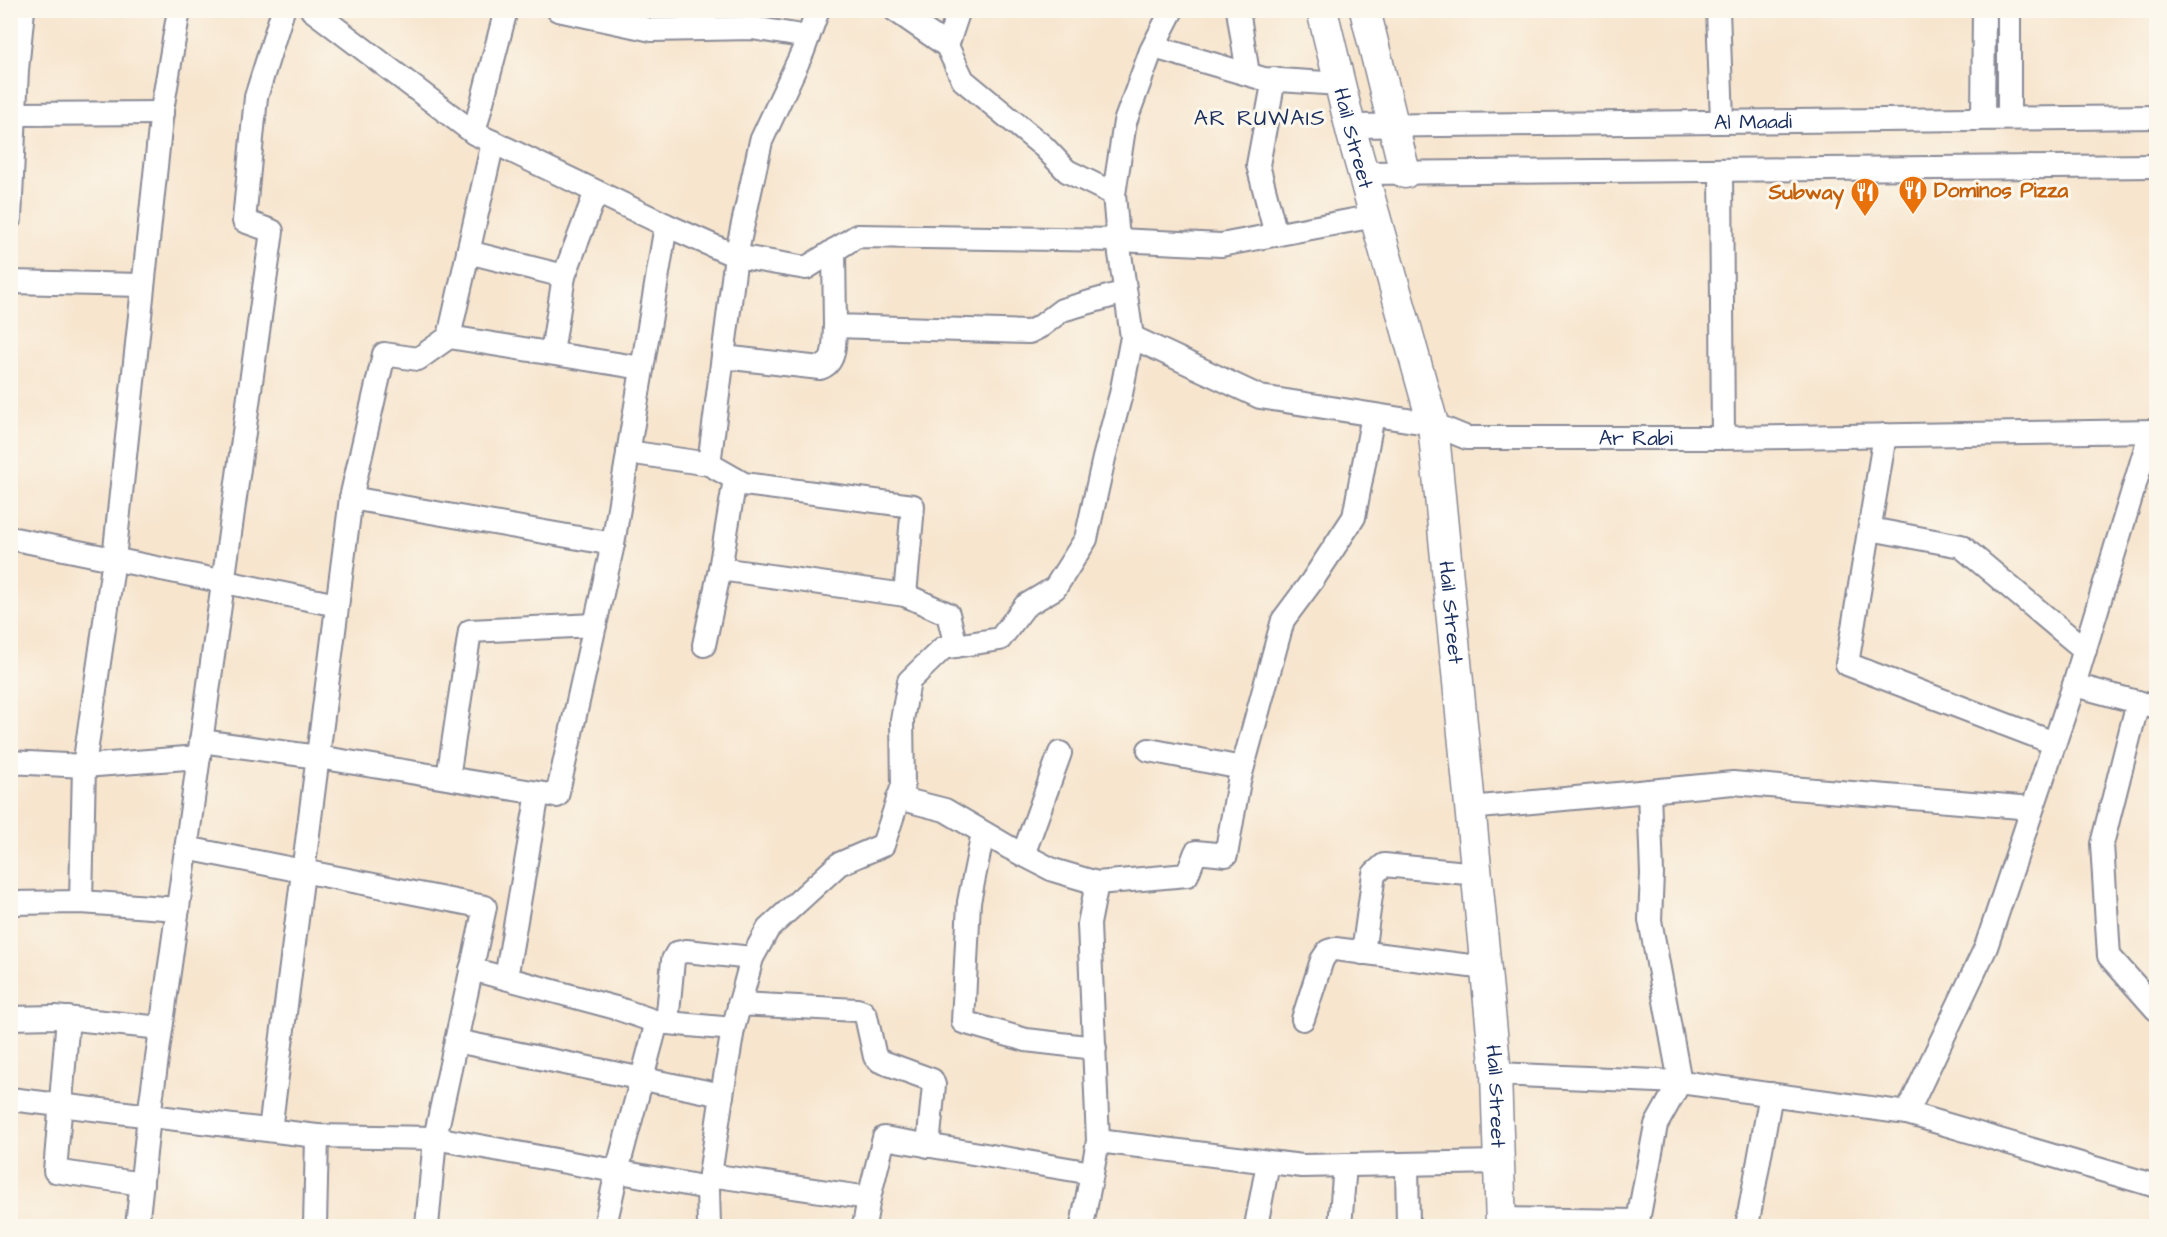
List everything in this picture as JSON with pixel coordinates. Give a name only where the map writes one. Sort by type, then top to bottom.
[{"type":"main road","name":"Hail Street","points":[[1322,10],[1363,173],[1433,424],[1496,1074],[1501,1223]]},
{"type":"main road","name":"Hail Street","points":[[1365,10],[1405,174]]},
{"type":"street","points":[[10,218],[23,10]]},
{"type":"street","points":[[81,902],[84,766],[114,559],[162,113],[179,10]]},
{"type":"street","points":[[137,1227],[149,1116],[272,231],[244,221],[256,97],[284,10]]},
{"type":"street","points":[[312,10],[341,20],[484,137],[596,192],[736,256],[806,268],[856,236],[1118,240],[1221,245],[1375,216]]},
{"type":"street","points":[[449,338],[468,252],[484,137],[506,10]]},
{"type":"street","points":[[558,10],[652,30],[753,28],[808,38]]},
{"type":"street","points":[[709,464],[736,256],[761,141],[808,38],[818,10]]},
{"type":"street","points":[[895,10],[946,45],[963,81],[1044,147],[1066,171],[1114,194]]},
{"type":"street","points":[[946,45],[959,10]]},
{"type":"street","points":[[709,1227],[709,1181],[722,1095],[733,1029],[752,958],[768,929],[839,864],[883,845],[903,786],[902,720],[909,681],[943,648],[999,639],[1025,606],[1055,588],[1086,539],[1121,394],[1132,337],[1114,194],[1125,122],[1154,46],[1172,10]]},
{"type":"street","points":[[1238,10],[1248,74]]},
{"type":"street","points":[[1718,10],[1722,121]]},
{"type":"street","points":[[1983,118],[1984,10]]},
{"type":"street","points":[[2009,10],[2009,118]]},
{"type":"street","points":[[1154,46],[1264,79],[1340,84]]},
{"type":"street","points":[[1274,79],[1258,165],[1276,235]]},
{"type":"street","points":[[15,114],[162,113]]},
{"type":"street","name":"Al Maadi","points":[[1351,126],[2157,117]]},
{"type":"street","points":[[1363,173],[2157,166]]},
{"type":"street","points":[[1721,170],[1724,438]]},
{"type":"street","points":[[552,353],[564,276],[596,192]]},
{"type":"street","points":[[10,762],[84,766],[200,749],[318,757],[557,796],[613,544],[666,225]]},
{"type":"street","points":[[723,357],[826,367],[831,360],[835,327],[834,250]]},
{"type":"street","points":[[468,252],[564,276]]},
{"type":"street","points":[[10,282],[142,285]]},
{"type":"street","points":[[835,327],[1029,332],[1062,310],[1125,292]]},
{"type":"street","name":"Ar Rabi","points":[[1132,337],[1260,397],[1433,424],[1467,438],[1724,438],[2154,431]]},
{"type":"street","points":[[270,1130],[351,498],[384,354],[418,359],[449,338],[642,368]]},
{"type":"street","points":[[898,798],[945,810],[1053,870],[1097,883],[1187,875],[1196,852],[1226,855],[1242,768],[1283,620],[1354,517],[1373,415]]},
{"type":"street","points":[[1907,1113],[1986,947],[2074,686],[2154,431]]},
{"type":"street","points":[[1886,435],[1847,664],[2054,743]]},
{"type":"street","points":[[628,452],[709,464],[744,484],[913,506],[904,595]]},
{"type":"street","points":[[704,645],[735,479]]},
{"type":"street","points":[[351,498],[613,544]]},
{"type":"street","points":[[1870,529],[1961,546],[2085,650]]},
{"type":"street","points":[[10,538],[338,605]]},
{"type":"street","points":[[720,569],[904,595],[948,614],[956,646]]},
{"type":"street","points":[[448,778],[471,631],[595,624]]},
{"type":"street","points":[[2074,686],[2147,705],[2102,843],[2102,855],[2109,956],[2157,1009]]},
{"type":"street","points":[[1149,750],[1242,768]]},
{"type":"street","points":[[1023,855],[1060,753]]},
{"type":"street","points":[[1470,808],[1733,783],[2032,808]]},
{"type":"street","points":[[1501,1223],[1637,1224],[1656,1125],[1680,1082],[1650,920],[1652,874],[1649,790]]},
{"type":"street","points":[[506,978],[538,793]]},
{"type":"street","points":[[983,832],[969,902],[963,1022],[1026,1040],[1095,1048]]},
{"type":"street","points":[[186,848],[485,907],[435,1138],[427,1227]]},
{"type":"street","points":[[1364,953],[1374,874],[1378,869],[1384,865],[1476,874]]},
{"type":"street","points":[[1082,1227],[1098,1141],[1089,924],[1097,883]]},
{"type":"street","points":[[10,903],[81,902],[178,909]]},
{"type":"street","points":[[1303,1019],[1322,960],[1328,951],[1335,949],[1486,968]]},
{"type":"street","points":[[605,1227],[617,1171],[642,1079],[662,1022],[673,960],[677,953],[686,951],[752,958]]},
{"type":"street","points":[[471,969],[662,1022],[733,1029]]},
{"type":"street","points":[[739,1004],[863,1012],[866,1016],[875,1057],[880,1062],[932,1080],[934,1085],[928,1146]]},
{"type":"street","points":[[10,1018],[68,1018],[161,1028]]},
{"type":"street","points":[[68,1018],[55,1171],[142,1184]]},
{"type":"street","points":[[456,1041],[722,1095]]},
{"type":"street","points":[[1496,1074],[1680,1082],[1907,1113],[2157,1186]]},
{"type":"street","points":[[1747,1227],[1771,1094]]},
{"type":"street","points":[[10,1099],[316,1136],[435,1138],[617,1171],[869,1198]]},
{"type":"street","points":[[315,1227],[316,1136]]},
{"type":"street","points":[[864,1227],[884,1138],[1092,1173]]},
{"type":"street","points":[[1098,1141],[1302,1166],[1499,1162]]},
{"type":"street","points":[[1256,1227],[1268,1163]]},
{"type":"street","points":[[1407,1164],[1408,1227]]},
{"type":"street","points":[[1340,1227],[1345,1165]]},
{"type":"place","name":"Dominos Pizza","points":[[1913,216]]},
{"type":"place","name":"Subway","points":[[1865,218]]},
{"type":"district","name":"AR RUWAIS","points":[[1260,118]]}]
